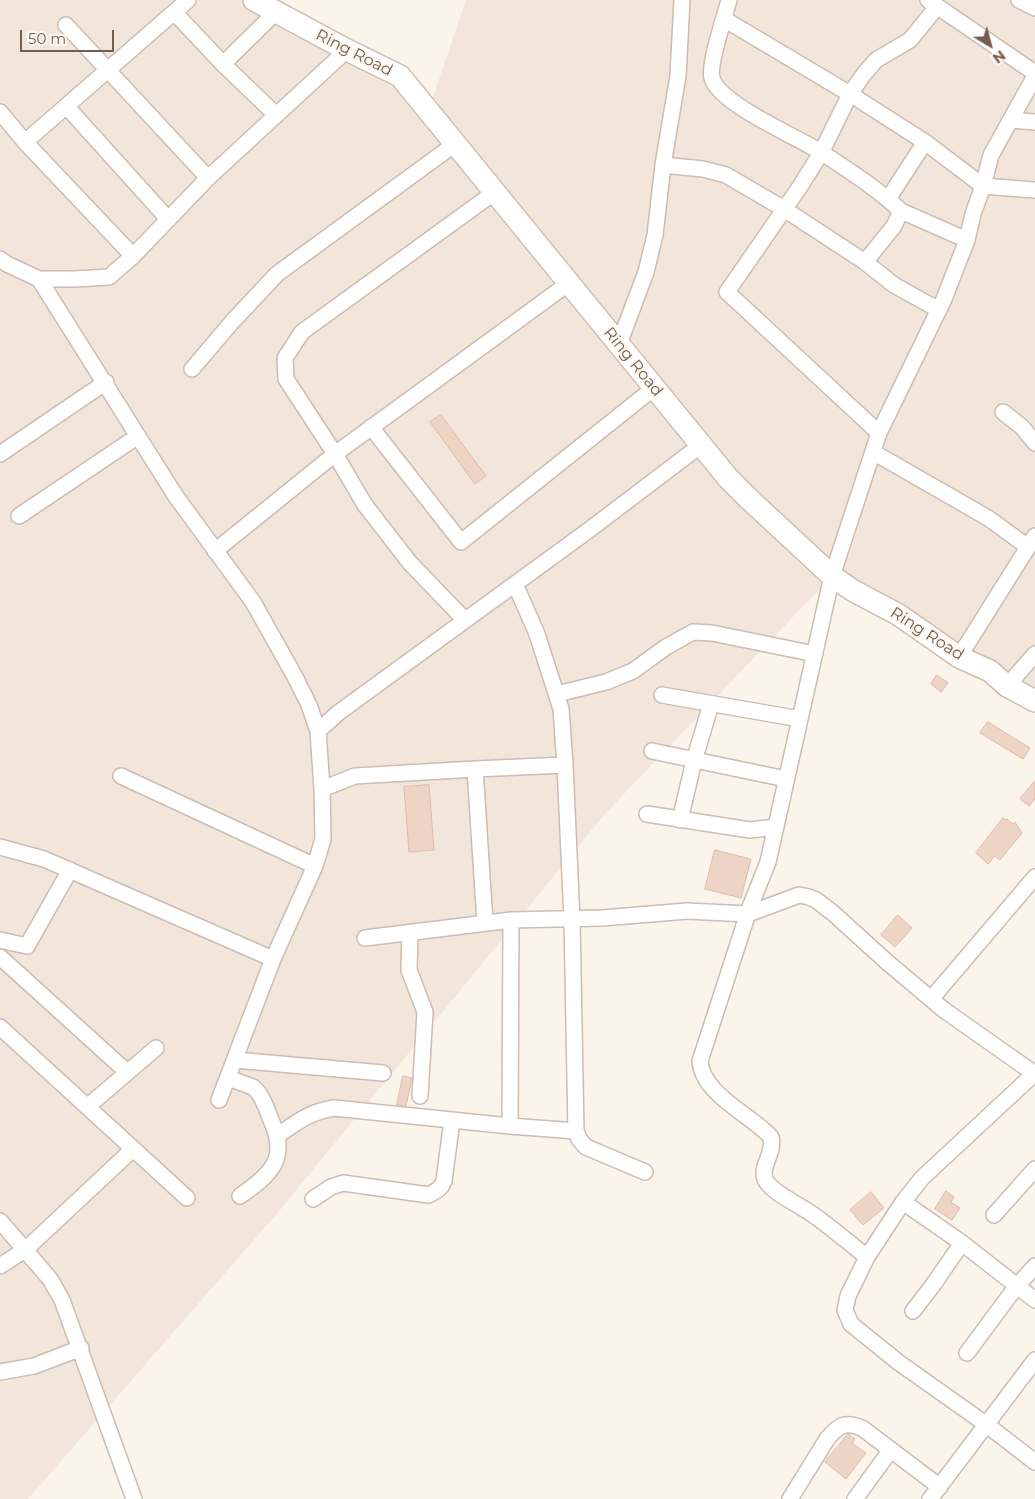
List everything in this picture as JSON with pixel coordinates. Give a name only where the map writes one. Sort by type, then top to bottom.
[{"type":"main road","name":"Ring Road","points":[[254,0],[400,76],[728,478],[832,576],[852,590],[899,615],[959,656],[990,671],[1007,686],[1035,701]]},
{"type":"street","points":[[25,142],[188,0]]},
{"type":"street","points":[[619,344],[646,272],[655,235],[663,165],[678,76],[682,0]]},
{"type":"street","points":[[729,0],[712,62],[711,77],[729,100],[821,153],[888,199],[901,211],[966,240]]},
{"type":"street","points":[[1018,0],[1035,8]]},
{"type":"street","points":[[867,1257],[812,1214],[769,1185],[764,1176],[764,1171],[773,1145],[771,1137],[714,1089],[706,1079],[700,1062],[755,893],[768,862],[832,576],[879,433],[939,310],[966,240],[972,214],[983,186],[991,156],[1035,75],[933,4],[910,40],[876,60],[864,74],[850,94],[821,153],[727,292],[879,433]]},
{"type":"street","points":[[174,12],[223,64],[276,115]]},
{"type":"street","points":[[223,64],[276,12]]},
{"type":"street","points":[[724,19],[850,94],[925,142],[983,186],[1035,190]]},
{"type":"street","points":[[66,25],[208,178]]},
{"type":"street","points":[[0,259],[39,279],[109,277],[133,256],[208,178],[347,50]]},
{"type":"street","points":[[67,107],[168,219]]},
{"type":"street","points":[[0,112],[25,142],[133,256]]},
{"type":"street","points":[[1011,120],[1035,122]]},
{"type":"street","points":[[888,199],[925,142]]},
{"type":"street","points":[[192,369],[232,322],[277,274],[455,144]]},
{"type":"street","points":[[663,165],[703,169],[726,175],[864,262],[894,285],[939,310]]},
{"type":"street","points":[[465,620],[410,563],[365,505],[335,454],[286,379],[285,358],[302,332],[495,192]]},
{"type":"street","points":[[864,262],[894,226],[901,211]]},
{"type":"street","points":[[39,279],[106,382],[175,495],[257,610],[309,705],[318,731],[323,839],[315,866],[273,959],[220,1100]]},
{"type":"street","points":[[215,551],[335,454],[569,283]]},
{"type":"street","points":[[0,454],[106,382]]},
{"type":"street","points":[[371,427],[461,542],[654,388]]},
{"type":"street","points":[[1003,412],[1022,427],[1035,443]]},
{"type":"street","points":[[19,516],[138,436]]},
{"type":"street","points":[[318,731],[338,713],[589,530],[701,445]]},
{"type":"street","points":[[873,452],[1032,542],[959,656]]},
{"type":"street","points":[[515,584],[537,634],[561,709],[572,920],[576,1131],[579,1139],[586,1147],[645,1172]]},
{"type":"street","points":[[557,694],[606,682],[627,674],[666,647],[693,632],[712,633],[815,654]]},
{"type":"street","points":[[1007,686],[1035,654]]},
{"type":"street","points":[[662,695],[800,719]]},
{"type":"street","points":[[680,820],[694,761],[711,704]]},
{"type":"street","points":[[652,751],[786,780]]},
{"type":"street","points":[[322,789],[355,776],[565,765]]},
{"type":"street","points":[[476,769],[485,923]]},
{"type":"street","points":[[121,776],[315,866]]},
{"type":"street","points":[[647,814],[750,830],[776,827]]},
{"type":"street","points":[[0,846],[44,859],[273,959]]},
{"type":"street","points":[[0,940],[27,946],[70,870]]},
{"type":"street","points":[[931,999],[1035,877]]},
{"type":"street","points":[[365,938],[511,920],[572,920],[687,911],[748,914],[799,895],[809,897],[832,913],[931,999],[1035,1074],[922,1178],[903,1202],[867,1257],[850,1290],[845,1310],[851,1324],[898,1362],[1035,1461]]},
{"type":"street","points":[[510,1126],[511,920]]},
{"type":"street","points":[[410,932],[409,970],[425,1012],[420,1096]]},
{"type":"street","points":[[0,957],[127,1072]]},
{"type":"street","points":[[0,1027],[132,1150],[187,1198]]},
{"type":"street","points":[[86,1107],[156,1048]]},
{"type":"street","points":[[234,1060],[383,1073]]},
{"type":"street","points":[[228,1078],[253,1087],[258,1092],[278,1135],[277,1158],[271,1170],[257,1184],[240,1196]]},
{"type":"street","points":[[278,1135],[308,1114],[317,1110],[334,1108],[576,1131]]},
{"type":"street","points":[[313,1199],[331,1187],[342,1183],[428,1196],[436,1192],[441,1188],[444,1180],[452,1120]]},
{"type":"street","points":[[0,1266],[25,1250],[132,1150]]},
{"type":"street","points":[[994,1214],[1035,1170]]},
{"type":"street","points":[[903,1202],[1035,1300]]},
{"type":"street","points":[[0,1221],[50,1279],[62,1300],[81,1348],[89,1376],[134,1499]]},
{"type":"street","points":[[913,1312],[962,1244]]},
{"type":"street","points":[[967,1353],[1016,1287],[1035,1266]]},
{"type":"street","points":[[0,1372],[34,1366],[81,1348]]},
{"type":"street","points":[[930,1499],[1035,1360]]},
{"type":"street","points":[[790,1499],[827,1439],[833,1432],[846,1424],[862,1428],[940,1487]]},
{"type":"street","points":[[854,1499],[890,1450]]},
{"type":"shaded area","points":[[0,0],[256,0],[430,106],[466,0],[1035,0],[1035,699],[832,576],[604,815],[280,1210],[28,1499],[0,1499]]},
{"type":"building","points":[[441,415],[486,476],[475,484],[430,422]]},
{"type":"building","points":[[937,675],[948,683],[941,692],[931,684]]},
{"type":"building","points":[[988,722],[1030,748],[1023,759],[980,733]]},
{"type":"building","points":[[1035,781],[1035,799],[1029,806],[1020,799]]},
{"type":"building","points":[[429,785],[434,850],[409,852],[404,787]]},
{"type":"building","points":[[1003,818],[1013,824],[1015,822],[1022,833],[1000,860],[995,856],[988,864],[976,853]]},
{"type":"building","points":[[715,850],[751,859],[741,898],[705,889]]},
{"type":"building","points":[[898,915],[912,928],[895,947],[881,935]]},
{"type":"building","points":[[403,1076],[412,1078],[406,1106],[397,1105]]},
{"type":"building","points":[[946,1191],[954,1197],[951,1202],[960,1208],[952,1220],[935,1209]]},
{"type":"building","points":[[871,1192],[884,1208],[863,1225],[850,1210]]},
{"type":"building","points":[[848,1434],[855,1439],[852,1443],[866,1453],[846,1479],[825,1462]]}]
